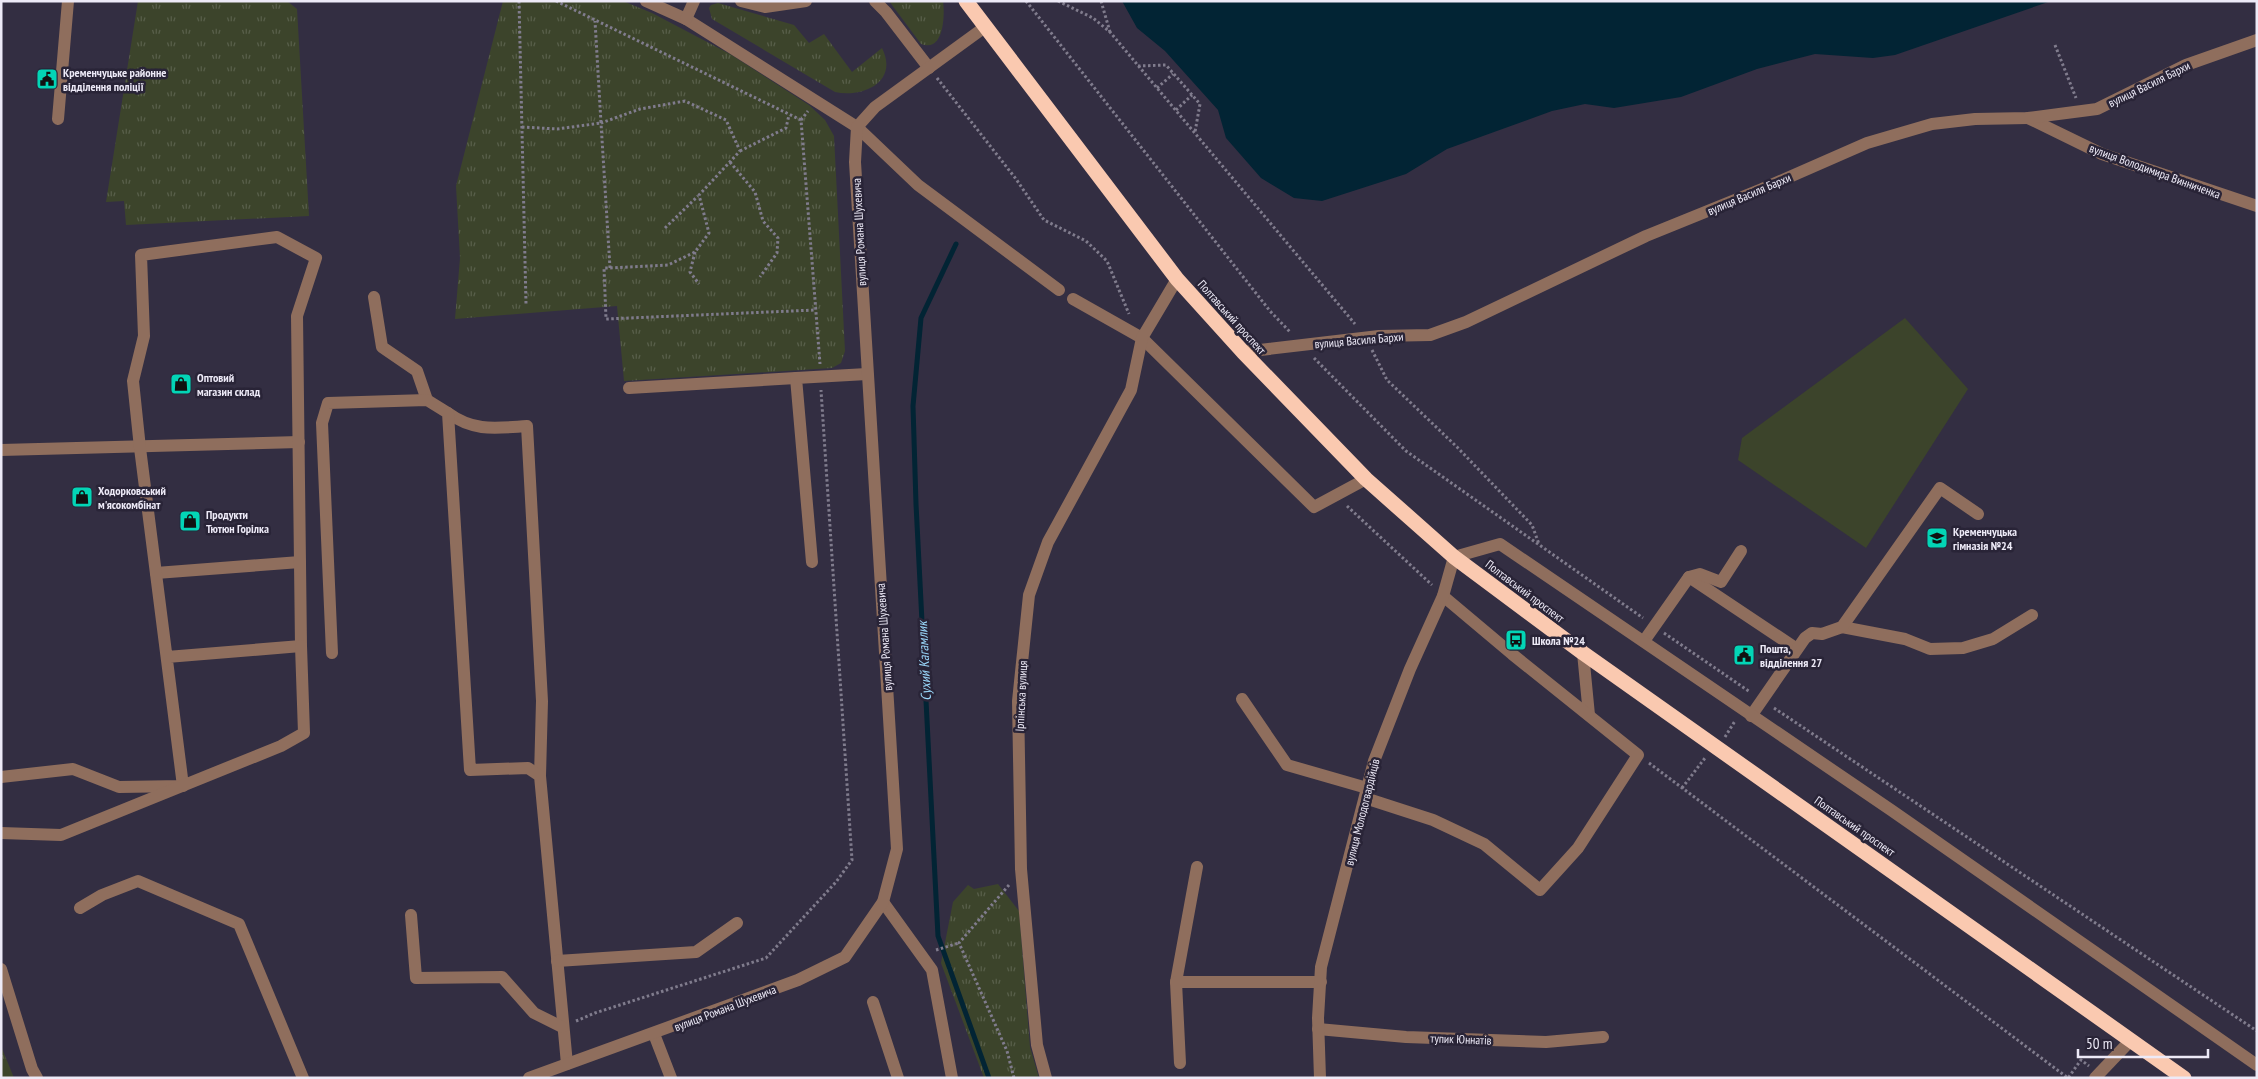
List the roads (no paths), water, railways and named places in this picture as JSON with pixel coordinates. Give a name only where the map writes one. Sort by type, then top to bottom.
[{"type":"highway","name":"Полтавський проспект","points":[[966,1],[1177,279],[1243,352],[1366,479],[1454,557],[1583,653],[2184,1078]]},
{"type":"street","points":[[58,119],[68,1]]},
{"type":"street","points":[[646,1],[686,18],[857,127],[918,185],[1060,290]]},
{"type":"street","points":[[686,18],[694,1]]},
{"type":"street","points":[[741,1],[768,4],[806,1]]},
{"type":"street","points":[[875,1],[886,12],[929,68]]},
{"type":"street","points":[[857,127],[875,107],[985,27]]},
{"type":"street","name":"вулиця Василя Бархи","points":[[1243,352],[1366,338],[1430,335],[1466,322],[1646,236],[1868,143],[1902,131],[1932,124],[1975,119],[2028,118],[2097,109],[2186,65],[2257,40]]},
{"type":"street","name":"вулиця Володимира Винниченка","points":[[2028,118],[2102,154],[2257,206]]},
{"type":"street","name":"вулиця Романа Шухевича","points":[[529,1078],[798,980],[846,957],[883,902],[897,849],[855,162],[857,127]]},
{"type":"street","points":[[1,833],[61,835],[183,786],[281,746],[304,733],[301,646],[297,316],[316,258],[277,236],[140,255],[144,336],[134,381],[140,448],[183,786]]},
{"type":"street","name":"Ірпінська вулиця","points":[[1046,1078],[1036,1036],[1021,869],[1018,701],[1029,595],[1048,542],[1131,390],[1142,338],[1177,279]]},
{"type":"street","points":[[374,297],[382,347],[417,371],[427,400]]},
{"type":"street","points":[[1073,299],[1142,338],[1314,507],[1366,479]]},
{"type":"street","points":[[628,388],[867,374]]},
{"type":"street","points":[[796,378],[812,562]]},
{"type":"street","points":[[332,653],[322,423],[328,403],[427,400],[462,423],[487,429],[527,426],[542,701],[540,776],[562,1027],[568,1064]]},
{"type":"street","points":[[448,413],[470,770],[528,768],[540,776]]},
{"type":"street","points":[[1,450],[140,448],[299,442]]},
{"type":"street","points":[[1842,627],[1940,488],[1978,514]]},
{"type":"street","points":[[1454,557],[1500,544],[1644,640],[1751,716],[1891,810],[2257,1066]]},
{"type":"street","points":[[1644,640],[1689,577],[1700,574],[1721,582],[1741,551]]},
{"type":"street","name":"вулиця Молодогвардійців","points":[[1320,1078],[1318,1029],[1322,967],[1374,761],[1406,678],[1443,596],[1454,557]]},
{"type":"street","points":[[156,573],[300,562]]},
{"type":"street","points":[[1689,577],[1797,649]]},
{"type":"street","points":[[1242,699],[1287,765],[1366,793],[1484,844],[1540,890],[1578,848],[1638,755],[1443,596]]},
{"type":"street","points":[[1751,716],[1797,649],[1812,633],[1822,634],[1842,627],[1905,639],[1930,649],[1963,648],[1993,639],[2032,615]]},
{"type":"street","points":[[167,657],[301,646]]},
{"type":"street","points":[[1583,653],[1589,715]]},
{"type":"street","points":[[1,777],[73,769],[119,787],[183,786]]},
{"type":"street","points":[[1180,1062],[1176,982],[1197,867]]},
{"type":"street","points":[[80,908],[102,894],[138,881],[239,924],[303,1078]]},
{"type":"street","points":[[883,902],[932,970],[952,1078]]},
{"type":"street","points":[[411,915],[416,978],[502,977],[534,1013],[562,1027]]},
{"type":"street","points":[[557,961],[696,952],[737,922]]},
{"type":"street","points":[[1,969],[32,1070],[37,1078]]},
{"type":"street","points":[[1176,982],[1321,982]]},
{"type":"street","points":[[873,1002],[898,1078]]},
{"type":"street","name":"тупик Юннатів","points":[[1318,1029],[1406,1037],[1546,1042],[1603,1037]]},
{"type":"street","points":[[654,1034],[671,1078]]},
{"type":"street","points":[[2097,1075],[2131,1040]]},
{"type":"water","points":[[1122,1],[2051,1],[1895,55],[1873,58],[1815,54],[1757,69],[1681,97],[1614,108],[1585,104],[1552,111],[1447,149],[1406,174],[1322,201],[1294,198],[1261,178],[1226,138],[1218,110],[1165,51],[1137,28]]},
{"type":"waterway","name":"Сухий Кагамлик","points":[[956,244],[921,318],[913,406],[916,504],[938,936],[989,1078]]},
{"type":"place","name":"Кременчуцьке районне відділення поліції","points":[[47,79]]},
{"type":"place","name":"Оптовий магазин склад","points":[[181,384]]},
{"type":"place","name":"Ходорковський м'ясокомбінат","points":[[82,497]]},
{"type":"place","name":"Продукти Тютюн Горілка","points":[[190,521]]},
{"type":"place","name":"Кременчуцька гімназія №24","points":[[1937,538]]},
{"type":"place","name":"Школа №24","points":[[1516,640]]},
{"type":"place","name":"Пошта, відділення 27","points":[[1744,655]]}]
